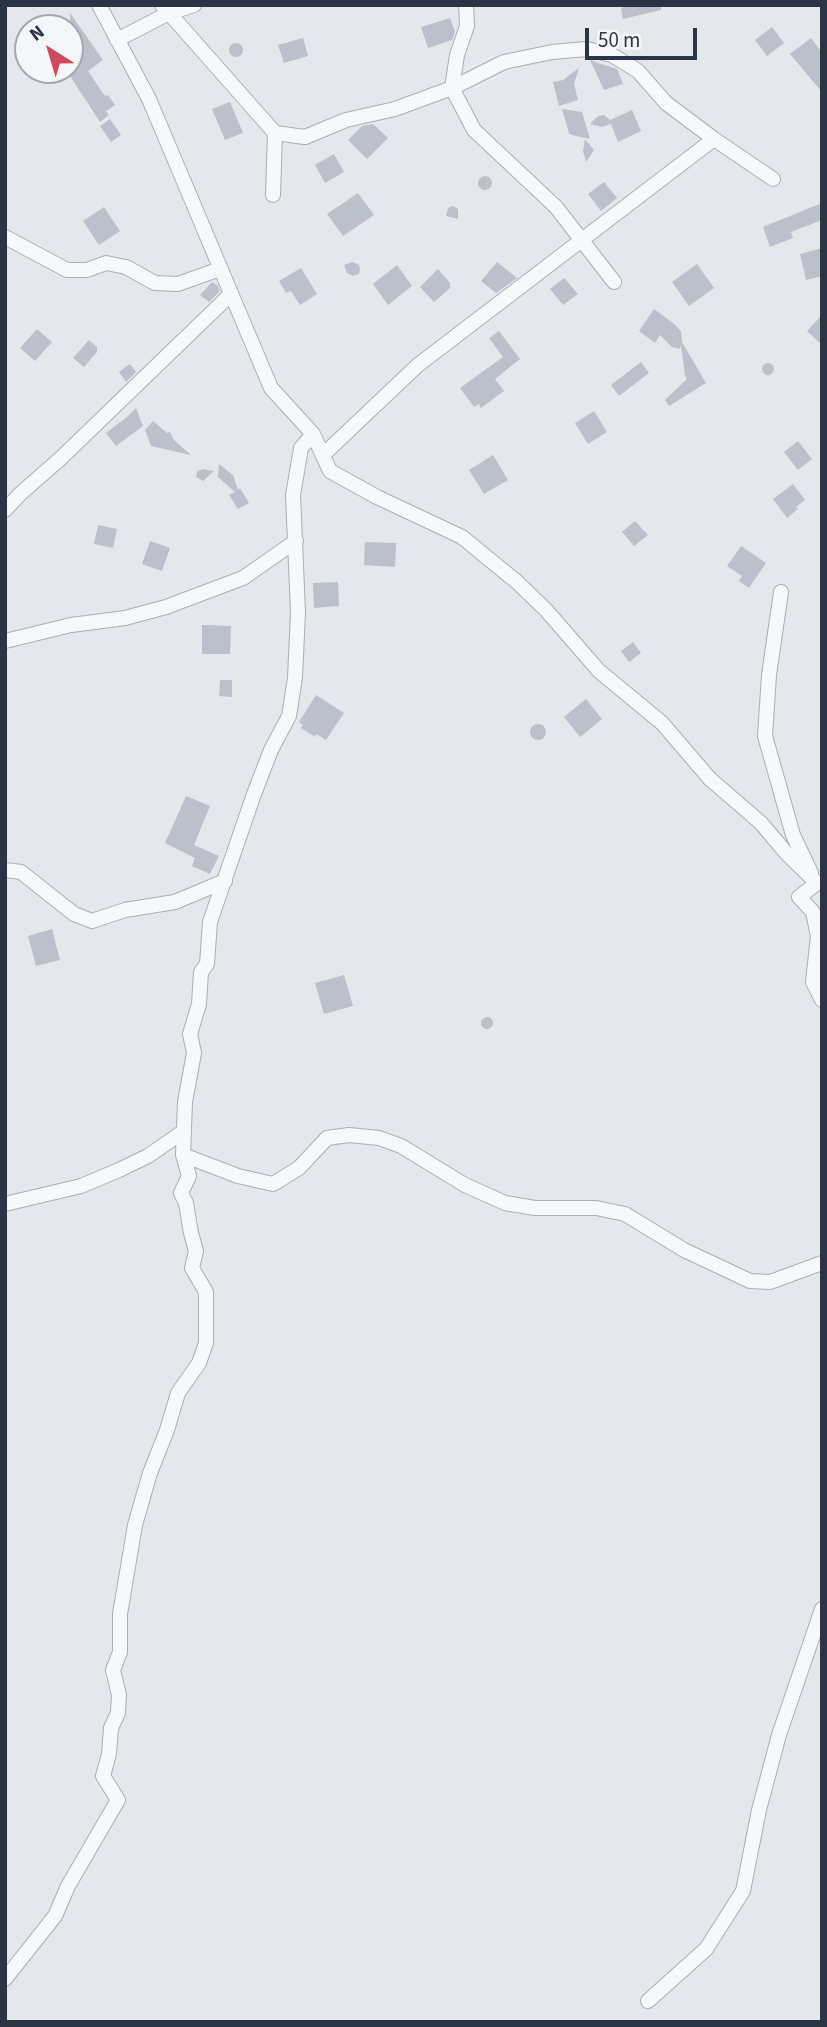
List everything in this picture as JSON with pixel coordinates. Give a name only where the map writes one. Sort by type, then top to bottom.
[{"type":"street","points":[[99,5],[149,99],[271,388],[313,434],[330,471],[377,497],[462,537],[517,582],[554,618],[599,671],[662,723],[710,779],[761,823],[787,854],[817,883]]},
{"type":"street","points":[[117,40],[166,9],[194,5]]},
{"type":"street","points":[[466,5],[467,26],[457,55],[452,88],[474,130],[556,207],[614,282]]},
{"type":"street","points":[[166,9],[275,133],[305,136],[346,120],[395,109],[452,88],[503,62],[552,52],[587,50],[612,55],[638,71],[666,103],[773,179]]},
{"type":"street","points":[[273,195],[275,133]]},
{"type":"street","points":[[323,455],[418,365],[714,139]]},
{"type":"street","points":[[5,237],[67,270],[87,270],[106,263],[126,267],[155,282],[178,284],[220,269]]},
{"type":"street","points":[[5,510],[231,294]]},
{"type":"street","points":[[5,1979],[55,1916],[68,1885],[118,1800],[103,1776],[109,1754],[111,1728],[118,1713],[119,1695],[113,1671],[120,1652],[120,1614],[135,1525],[178,1393],[199,1363],[206,1343],[206,1292],[192,1268],[196,1251],[186,1203],[181,1193],[189,1176],[183,1155],[185,1102],[194,1053],[190,1034],[199,1004],[201,972],[207,964],[210,922],[254,794],[271,750],[289,716],[295,678],[298,612],[293,495],[301,448],[313,434]]},
{"type":"street","points":[[5,641],[72,625],[125,618],[166,607],[243,578],[296,541]]},
{"type":"street","points":[[781,592],[769,675],[765,736],[793,835],[817,883]]},
{"type":"street","points":[[5,870],[21,873],[74,914],[92,920],[125,910],[175,902],[225,881]]},
{"type":"street","points":[[817,883],[799,897],[817,916],[818,936],[813,982],[822,1000]]},
{"type":"street","points":[[5,1205],[81,1186],[148,1156],[184,1131]]},
{"type":"street","points":[[183,1155],[238,1176],[273,1184],[299,1168],[327,1138],[349,1135],[379,1138],[401,1146],[465,1185],[505,1203],[535,1209],[596,1209],[625,1214],[684,1250],[750,1281],[770,1282],[822,1263]]},
{"type":"street","points":[[648,2001],[705,1949],[743,1891],[759,1810],[779,1735],[822,1609]]},
{"type":"building","points":[[631,5],[661,5],[661,10],[623,19],[621,8]]},
{"type":"building","points":[[450,18],[455,32],[452,40],[428,48],[421,27]]},
{"type":"building","points":[[772,27],[784,43],[767,56],[755,40]]},
{"type":"building","points":[[84,33],[103,60],[88,71],[105,96],[108,95],[115,105],[106,111],[109,115],[100,122],[75,84],[84,84]]},
{"type":"building","points":[[303,38],[308,56],[284,63],[278,45]]},
{"type":"building","points":[[811,38],[822,53],[822,92],[790,54]]},
{"type":"building","points":[[236,43],[241,45],[241,55],[236,57],[231,55],[229,50],[231,45]]},
{"type":"building","points":[[590,60],[617,69],[623,84],[604,90]]},
{"type":"building","points":[[579,68],[574,84],[578,100],[559,106],[553,82],[563,80]]},
{"type":"building","points":[[230,102],[243,133],[225,140],[212,109]]},
{"type":"building","points":[[562,109],[582,112],[590,139],[569,133]]},
{"type":"building","points":[[632,110],[641,131],[618,142],[611,124],[602,127],[590,124],[598,116],[604,115],[610,120]]},
{"type":"building","points":[[110,119],[121,135],[111,142],[100,126]]},
{"type":"building","points":[[373,124],[388,138],[367,159],[348,140],[362,126]]},
{"type":"building","points":[[585,139],[594,150],[586,162],[583,151]]},
{"type":"building","points":[[334,154],[344,172],[325,183],[315,165]]},
{"type":"building","points":[[485,176],[490,178],[490,188],[485,190],[480,188],[478,183],[480,178]]},
{"type":"building","points":[[604,182],[617,198],[601,211],[588,194]]},
{"type":"building","points":[[358,193],[374,215],[343,236],[327,214]]},
{"type":"building","points":[[822,203],[822,220],[791,232],[793,238],[770,247],[763,227]]},
{"type":"building","points":[[453,206],[458,209],[458,219],[446,216],[448,208]]},
{"type":"building","points":[[104,207],[120,231],[99,245],[83,221]]},
{"type":"building","points":[[822,248],[822,276],[806,280],[800,254]]},
{"type":"building","points":[[353,262],[359,265],[360,269],[359,274],[353,276],[347,273],[344,265]]},
{"type":"building","points":[[497,262],[517,278],[496,293],[481,281]]},
{"type":"building","points":[[697,264],[714,288],[689,306],[672,282]]},
{"type":"building","points":[[397,265],[412,286],[388,305],[373,284]]},
{"type":"building","points":[[301,268],[317,294],[300,305],[291,291],[286,293],[279,281]]},
{"type":"building","points":[[438,269],[450,283],[450,288],[434,302],[420,287]]},
{"type":"building","points":[[564,278],[578,294],[563,305],[550,289]]},
{"type":"building","points":[[212,282],[220,291],[209,302],[200,295]]},
{"type":"building","points":[[654,309],[681,331],[682,342],[706,383],[669,406],[665,400],[687,379],[681,345],[680,349],[672,347],[660,335],[655,343],[639,331]]},
{"type":"building","points":[[822,315],[822,345],[807,331]]},
{"type":"building","points":[[37,329],[52,342],[35,361],[20,348]]},
{"type":"building","points":[[499,331],[520,359],[495,379],[504,391],[481,408],[479,404],[474,407],[460,388],[503,357],[489,338]]},
{"type":"building","points":[[89,340],[97,347],[97,352],[84,367],[73,358]]},
{"type":"building","points":[[641,362],[649,373],[619,396],[611,385]]},
{"type":"building","points":[[768,363],[774,369],[768,375],[762,369]]},
{"type":"building","points":[[130,364],[136,372],[126,382],[119,372]]},
{"type":"building","points":[[136,408],[143,426],[116,446],[106,433]]},
{"type":"building","points":[[594,411],[607,432],[588,444],[575,423]]},
{"type":"building","points":[[153,421],[167,433],[170,432],[174,440],[191,455],[151,446],[145,430]]},
{"type":"building","points":[[798,441],[812,459],[798,470],[784,452]]},
{"type":"building","points":[[493,455],[508,480],[484,494],[469,470]]},
{"type":"building","points":[[219,464],[233,475],[238,490],[240,488],[249,503],[238,509],[229,495],[235,492],[218,477]]},
{"type":"building","points":[[202,469],[214,471],[203,481],[196,477],[197,472]]},
{"type":"building","points":[[793,484],[805,500],[787,518],[773,499]]},
{"type":"building","points":[[635,521],[648,535],[634,546],[622,532]]},
{"type":"building","points":[[98,525],[117,529],[113,548],[94,544]]},
{"type":"building","points":[[150,541],[170,548],[162,571],[142,564]]},
{"type":"building","points":[[365,542],[396,543],[395,567],[364,565]]},
{"type":"building","points":[[741,546],[766,563],[749,588],[739,581],[742,576],[727,566]]},
{"type":"building","points":[[338,582],[339,606],[314,608],[313,583]]},
{"type":"building","points":[[202,625],[231,626],[230,654],[202,654]]},
{"type":"building","points":[[633,642],[641,653],[629,662],[621,651]]},
{"type":"building","points":[[220,680],[232,680],[232,697],[219,696]]},
{"type":"building","points":[[316,695],[344,713],[326,740],[301,728],[303,725],[299,722]]},
{"type":"building","points":[[586,699],[602,719],[580,737],[564,717]]},
{"type":"building","points":[[538,724],[544,726],[544,738],[538,740],[532,738],[530,732],[532,726]]},
{"type":"building","points":[[186,796],[210,806],[194,845],[219,856],[210,874],[192,866],[195,858],[165,843]]},
{"type":"building","points":[[52,929],[60,960],[36,966],[28,936]]},
{"type":"building","points":[[344,975],[353,1006],[324,1014],[315,983]]},
{"type":"building","points":[[487,1017],[493,1023],[487,1029],[481,1023]]}]
